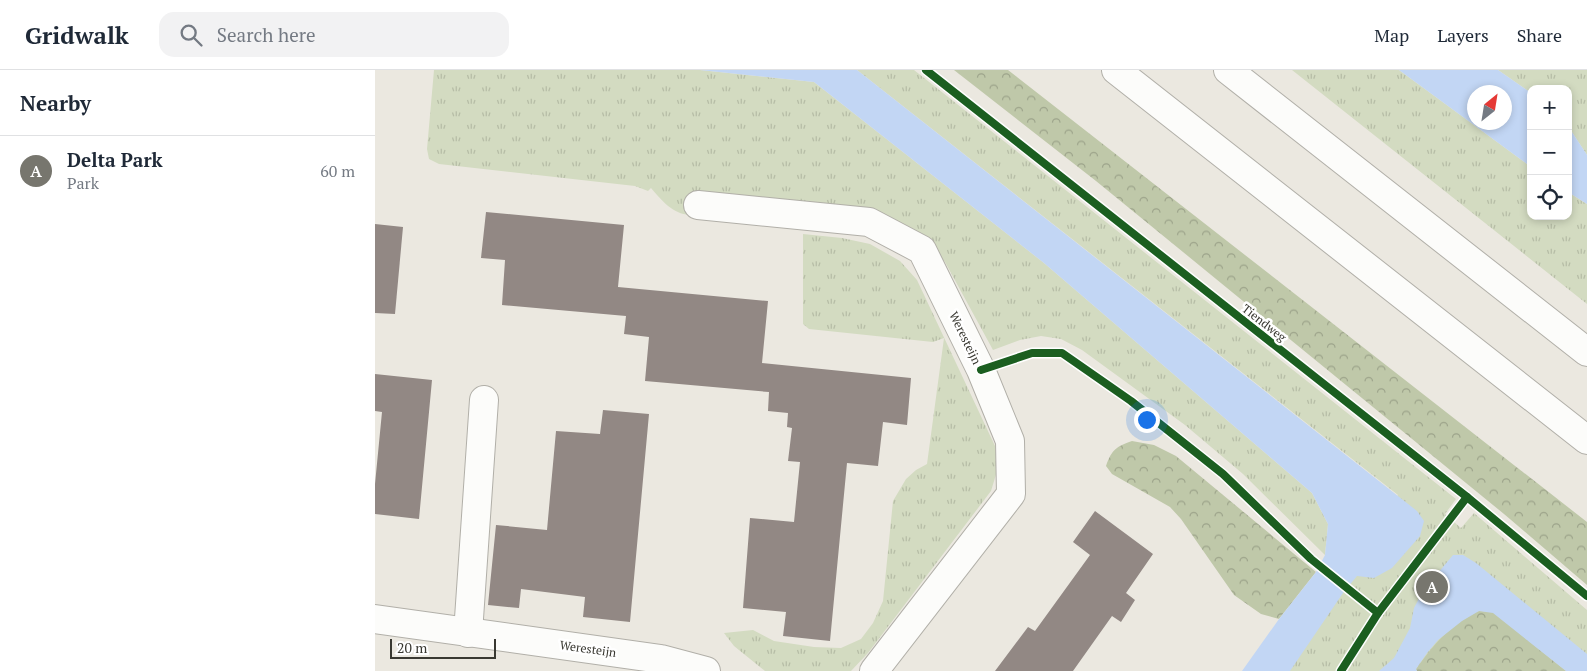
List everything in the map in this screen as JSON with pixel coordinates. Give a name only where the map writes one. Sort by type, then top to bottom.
[{"type":"main road","points":[[1116,70],[1587,440]]},
{"type":"main road","points":[[1228,70],[1587,352]]},
{"type":"main road","name":"Weresteijn","points":[[698,205],[869,222],[922,250],[981,370],[1010,441],[1011,494],[874,671]]},
{"type":"main road","points":[[468,633],[484,400]]},
{"type":"main road","name":"Weresteijn","points":[[375,619],[661,659],[707,671]]},
{"type":"green space","points":[[434,70],[700,70],[814,82],[1044,263],[1312,493],[1328,524],[1325,555],[1243,474],[1185,425],[1082,350],[1061,339],[1041,336],[1020,340],[993,350],[945,262],[925,239],[695,214],[688,215],[670,207],[651,188],[648,191],[635,186],[439,164],[429,159],[427,149]]},
{"type":"green space","points":[[857,70],[914,70],[1456,499],[1445,514],[1461,528],[1474,513],[1587,610],[1587,671],[1275,671],[1398,495]]},
{"type":"green space","points":[[954,70],[1008,70],[1587,522],[1587,585],[1504,514],[1096,181]]},
{"type":"green space","points":[[1292,70],[1399,70],[1467,120],[1467,130],[1481,130],[1527,164],[1527,220],[1572,220],[1572,195],[1587,204],[1587,304]]},
{"type":"green space","points":[[1498,70],[1587,70],[1587,155],[1572,132],[1572,85],[1527,85],[1527,90]]},
{"type":"green space","points":[[803,234],[842,238],[870,244],[900,261],[917,280],[995,446],[998,468],[991,491],[868,653],[851,671],[765,671],[734,646],[724,633],[753,630],[774,641],[814,647],[841,648],[861,639],[873,623],[883,601],[893,501],[906,479],[916,470],[927,464],[944,338],[933,342],[809,329],[803,324]]},
{"type":"green space","points":[[1132,441],[1154,445],[1176,456],[1316,572],[1279,619],[1261,614],[1234,595],[1181,519],[1170,507],[1112,474],[1106,466],[1110,456],[1118,447]]},
{"type":"green space","points":[[1479,611],[1493,612],[1566,671],[1417,671],[1416,669],[1422,661],[1451,628],[1469,615]]},
{"type":"water","points":[[700,70],[857,70],[1417,511],[1424,521],[1420,536],[1392,568],[1374,578],[1357,576],[1343,593],[1290,671],[1242,671],[1316,572],[1325,555],[1328,524],[1312,493],[1044,263],[814,82]]},
{"type":"water","points":[[1399,70],[1498,70],[1527,90],[1527,164],[1481,130],[1512,130],[1512,85],[1467,85],[1467,120]]},
{"type":"water","points":[[1572,132],[1587,155],[1587,204],[1572,195]]},
{"type":"water","points":[[1453,555],[1463,555],[1476,563],[1587,654],[1587,671],[1566,671],[1493,613],[1479,611],[1462,621],[1438,640],[1416,669],[1417,671],[1379,671],[1394,658],[1410,628],[1414,608],[1423,591]]},
{"type":"building","points":[[486,212],[624,225],[618,287],[768,301],[762,363],[911,378],[907,425],[883,422],[878,466],[847,463],[830,641],[783,636],[786,612],[743,608],[750,518],[794,522],[800,462],[788,461],[792,428],[787,427],[788,413],[768,411],[769,392],[645,381],[649,337],[624,334],[626,316],[502,305],[505,260],[481,258]]},
{"type":"building","points":[[375,224],[403,227],[395,314],[375,313]]},
{"type":"building","points":[[375,374],[432,380],[419,519],[375,514],[375,484],[382,412],[375,411]]},
{"type":"building","points":[[603,410],[649,414],[630,622],[583,617],[585,597],[521,589],[519,608],[488,605],[496,525],[547,530],[556,431],[600,434]]},
{"type":"building","points":[[1095,511],[1153,554],[1126,593],[1135,600],[1121,622],[1112,616],[1073,671],[995,671],[1028,627],[1035,631],[1090,555],[1073,542]]},
{"type":"cycle path","name":"Tiendweg","points":[[926,70],[1467,497],[1587,596]]},
{"type":"cycle path","points":[[981,370],[1032,353],[1062,353],[1131,401],[1223,474],[1311,559],[1378,613]]},
{"type":"cycle path","points":[[1341,671],[1378,613],[1467,497]]},
{"type":"place","name":"Delta Park","points":[[1432,587]]}]
